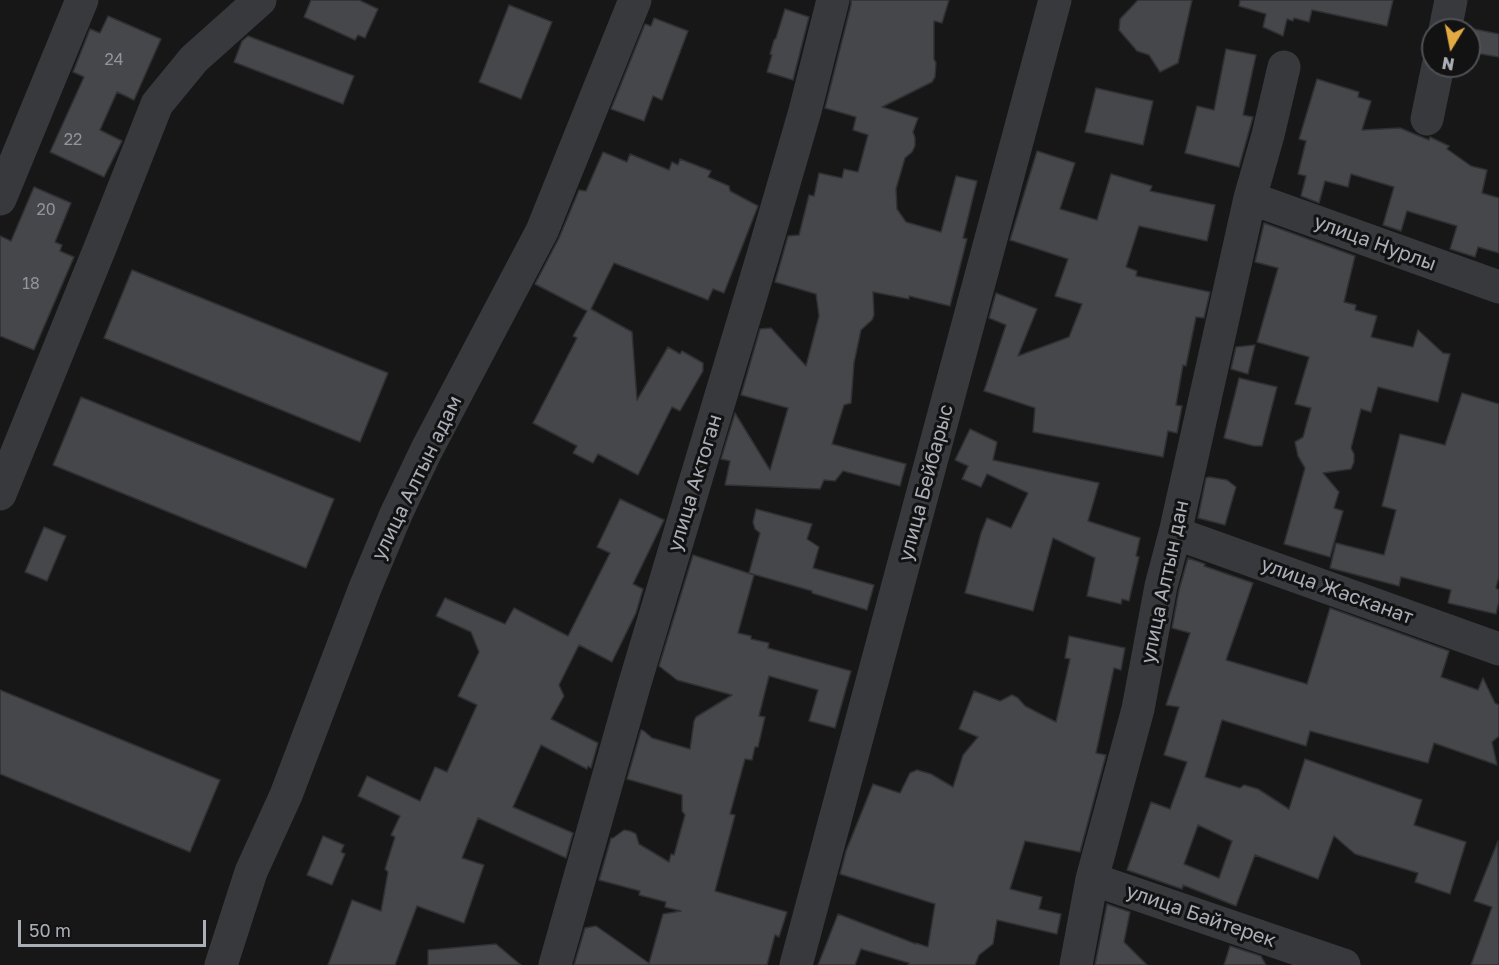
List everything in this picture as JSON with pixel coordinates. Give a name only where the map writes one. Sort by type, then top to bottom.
[{"type":"street","points":[[0,494],[157,104],[194,59],[260,0]]},
{"type":"street","name":"улица Алтын адам","points":[[221,965],[251,872],[286,795],[365,588],[396,514],[426,451],[542,231],[635,0]]},
{"type":"street","name":"улица Актоган","points":[[555,965],[637,675],[805,111],[833,0]]},
{"type":"street","name":"улица Бейбарыс","points":[[796,965],[1055,0]]},
{"type":"street","points":[[1447,18],[1451,0]]},
{"type":"street","points":[[0,200],[71,3]]},
{"type":"street","name":"улица Алтын дан","points":[[1076,965],[1092,879],[1138,709],[1161,586],[1250,198],[1284,67]]},
{"type":"street","points":[[1427,119],[1436,78]]},
{"type":"street","name":"улица Нурлы","points":[[1250,198],[1499,287]]},
{"type":"street","name":"улица Жасканат","points":[[1175,533],[1499,649]]},
{"type":"street","name":"улица Байтерек","points":[[1092,879],[1344,965]]},
{"type":"building","points":[[311,0],[359,0],[378,9],[365,38],[358,35],[355,40],[304,17]]},
{"type":"building","points":[[851,0],[949,0],[942,23],[934,21],[934,59],[936,63],[935,77],[932,82],[882,107],[918,118],[913,132],[915,146],[905,158],[896,189],[897,209],[906,222],[941,232],[956,176],[977,181],[963,238],[967,239],[950,306],[909,296],[909,299],[873,292],[874,315],[861,330],[854,363],[851,403],[844,405],[832,444],[906,464],[900,486],[843,471],[835,481],[824,480],[820,489],[725,485],[730,461],[721,459],[735,413],[770,470],[788,408],[741,395],[760,329],[771,328],[806,366],[819,316],[816,294],[775,282],[788,236],[799,235],[809,195],[814,196],[819,173],[842,178],[844,169],[858,172],[868,135],[853,130],[856,117],[825,108]]},
{"type":"building","points":[[1138,0],[1192,0],[1178,63],[1160,72],[1149,55],[1137,51],[1119,30],[1120,19]]},
{"type":"building","points":[[1240,0],[1393,0],[1387,26],[1312,10],[1309,22],[1294,18],[1293,21],[1287,19],[1283,36],[1263,27],[1266,14],[1239,6]]},
{"type":"building","points":[[509,5],[552,22],[521,99],[479,82]]},
{"type":"building","points":[[785,9],[809,17],[793,80],[767,72],[774,40]]},
{"type":"building","points":[[108,16],[161,39],[134,100],[117,92],[100,130],[122,141],[104,177],[50,152],[84,77],[73,72],[90,29],[100,33]]},
{"type":"building","points":[[654,18],[688,31],[662,100],[653,96],[644,121],[611,109],[645,24],[651,26]]},
{"type":"building","points":[[1481,30],[1499,34],[1499,57],[1481,54]]},
{"type":"building","points":[[248,36],[354,76],[343,104],[234,62],[242,41]]},
{"type":"building","points":[[1226,49],[1256,55],[1243,115],[1253,117],[1239,167],[1185,153],[1197,106],[1214,110]]},
{"type":"building","points":[[1317,79],[1359,92],[1358,97],[1371,101],[1362,130],[1400,128],[1429,140],[1430,137],[1449,146],[1447,149],[1471,166],[1487,170],[1482,193],[1499,198],[1499,253],[1478,247],[1475,257],[1450,249],[1457,226],[1407,211],[1401,231],[1383,225],[1394,187],[1351,174],[1348,187],[1325,181],[1319,203],[1301,196],[1306,176],[1298,174],[1306,141],[1299,139]]},
{"type":"building","points":[[1096,88],[1153,101],[1143,145],[1085,132]]},
{"type":"building","points":[[1037,151],[1075,163],[1060,209],[1097,220],[1111,174],[1152,186],[1150,191],[1215,205],[1207,241],[1139,226],[1126,267],[1137,271],[1136,276],[1210,292],[1204,318],[1196,317],[1186,366],[1183,365],[1176,405],[1182,406],[1177,433],[1168,431],[1163,457],[1033,432],[1035,408],[984,391],[1006,325],[989,318],[996,293],[1037,309],[1018,356],[1069,337],[1082,304],[1055,296],[1068,259],[1010,240]]},
{"type":"building","points":[[603,152],[627,162],[630,154],[669,170],[672,162],[678,165],[680,159],[711,171],[708,177],[729,186],[730,191],[758,206],[724,293],[713,289],[708,300],[614,263],[591,309],[632,332],[637,400],[668,347],[680,354],[682,351],[703,363],[703,371],[680,411],[672,407],[638,475],[598,454],[593,463],[573,453],[577,446],[533,423],[577,338],[573,336],[587,311],[535,284],[559,238],[579,190],[586,191]]},
{"type":"building","points":[[34,187],[71,203],[55,242],[62,245],[60,251],[74,257],[34,350],[0,336],[0,236],[11,241]]},
{"type":"building","points":[[1264,223],[1355,256],[1344,302],[1356,305],[1355,310],[1377,316],[1371,337],[1413,347],[1418,330],[1443,353],[1450,354],[1438,402],[1378,387],[1371,412],[1361,409],[1351,448],[1354,462],[1351,469],[1323,473],[1339,492],[1334,508],[1343,511],[1330,557],[1284,544],[1305,468],[1298,456],[1295,442],[1303,437],[1311,408],[1295,404],[1309,357],[1257,342],[1278,268],[1255,262]]},
{"type":"building","points":[[132,270],[388,373],[360,442],[104,338]]},
{"type":"building","points":[[1255,345],[1248,374],[1231,369],[1236,347]]},
{"type":"building","points":[[1239,378],[1277,387],[1262,446],[1224,438]]},
{"type":"building","points":[[1462,393],[1499,404],[1499,576],[1496,588],[1499,590],[1499,601],[1496,614],[1448,603],[1451,590],[1401,577],[1399,586],[1330,568],[1336,543],[1384,555],[1396,510],[1382,506],[1400,434],[1445,445]]},
{"type":"building","points":[[81,397],[334,499],[306,568],[53,465]]},
{"type":"building","points":[[970,429],[997,442],[993,460],[1099,483],[1088,521],[1140,538],[1136,556],[1139,557],[1129,601],[1122,599],[1121,604],[1087,596],[1095,558],[1053,538],[1033,611],[965,593],[987,518],[1011,528],[1028,493],[987,474],[981,487],[962,479],[968,466],[955,460]]},
{"type":"building","points":[[1206,478],[1227,480],[1236,487],[1225,525],[1198,518]]},
{"type":"building","points":[[620,499],[664,520],[633,584],[643,589],[636,613],[612,662],[579,645],[559,685],[564,696],[551,719],[598,743],[591,768],[588,766],[587,769],[541,745],[513,807],[573,833],[566,858],[478,818],[462,858],[484,865],[464,923],[417,906],[395,965],[328,965],[352,900],[381,911],[388,872],[385,869],[395,837],[391,835],[400,816],[358,796],[367,776],[420,801],[435,767],[447,772],[477,705],[458,696],[479,652],[471,632],[436,616],[445,598],[505,624],[514,608],[568,636],[610,553],[597,547]]},
{"type":"building","points":[[756,509],[812,524],[807,539],[819,547],[813,568],[874,585],[867,610],[749,573],[760,533],[755,529],[753,522]]},
{"type":"building","points":[[44,527],[66,536],[47,581],[25,572]]},
{"type":"building","points":[[693,555],[754,575],[738,633],[769,643],[768,648],[851,671],[835,728],[809,721],[818,690],[769,676],[759,716],[765,717],[758,747],[755,747],[752,760],[745,759],[730,814],[735,815],[715,891],[787,912],[779,937],[775,935],[767,965],[574,965],[585,928],[596,926],[649,963],[663,914],[681,911],[665,907],[666,902],[639,895],[640,891],[599,880],[611,838],[624,830],[636,834],[639,844],[669,862],[671,854],[674,855],[685,815],[682,811],[682,795],[627,779],[641,730],[652,738],[690,749],[696,717],[732,695],[677,680],[659,666]]},
{"type":"building","points":[[1188,558],[1253,583],[1226,660],[1307,684],[1330,608],[1449,651],[1441,677],[1478,690],[1483,678],[1495,703],[1499,705],[1499,736],[1492,742],[1497,765],[1434,743],[1428,763],[1310,731],[1306,746],[1222,720],[1205,777],[1240,788],[1244,785],[1258,789],[1289,809],[1305,759],[1422,800],[1414,825],[1466,842],[1450,894],[1415,882],[1418,873],[1355,854],[1334,836],[1318,879],[1255,855],[1236,906],[1183,885],[1182,889],[1127,870],[1151,802],[1170,809],[1187,762],[1164,755],[1179,707],[1166,705],[1190,633],[1172,628]],"holes":[[[1198,825],[1232,841],[1219,878],[1184,864]]]},
{"type":"building","points":[[1069,636],[1125,648],[1121,670],[1114,668],[1096,753],[1106,755],[1080,852],[1025,841],[1010,889],[1042,897],[1039,909],[1061,914],[1057,934],[997,920],[993,944],[979,955],[975,965],[908,965],[909,963],[861,949],[855,965],[818,965],[838,914],[928,947],[935,904],[840,874],[846,851],[873,784],[900,793],[910,773],[917,770],[931,774],[953,787],[963,755],[978,737],[959,729],[974,691],[1000,701],[1012,695],[1025,706],[1056,722],[1070,659],[1065,658]]},
{"type":"building","points":[[0,690],[220,780],[190,852],[0,774]]},
{"type":"building","points":[[323,836],[344,845],[341,852],[345,854],[332,885],[307,875]]},
{"type":"building","points":[[1498,841],[1499,965],[1471,965],[1492,907],[1474,901]]},
{"type":"building","points":[[1107,904],[1130,912],[1124,942],[1147,965],[1095,965]]},
{"type":"building","points":[[496,944],[521,965],[428,965],[428,950]]},
{"type":"building","points":[[1230,946],[1261,956],[1266,965],[1224,965]]}]
